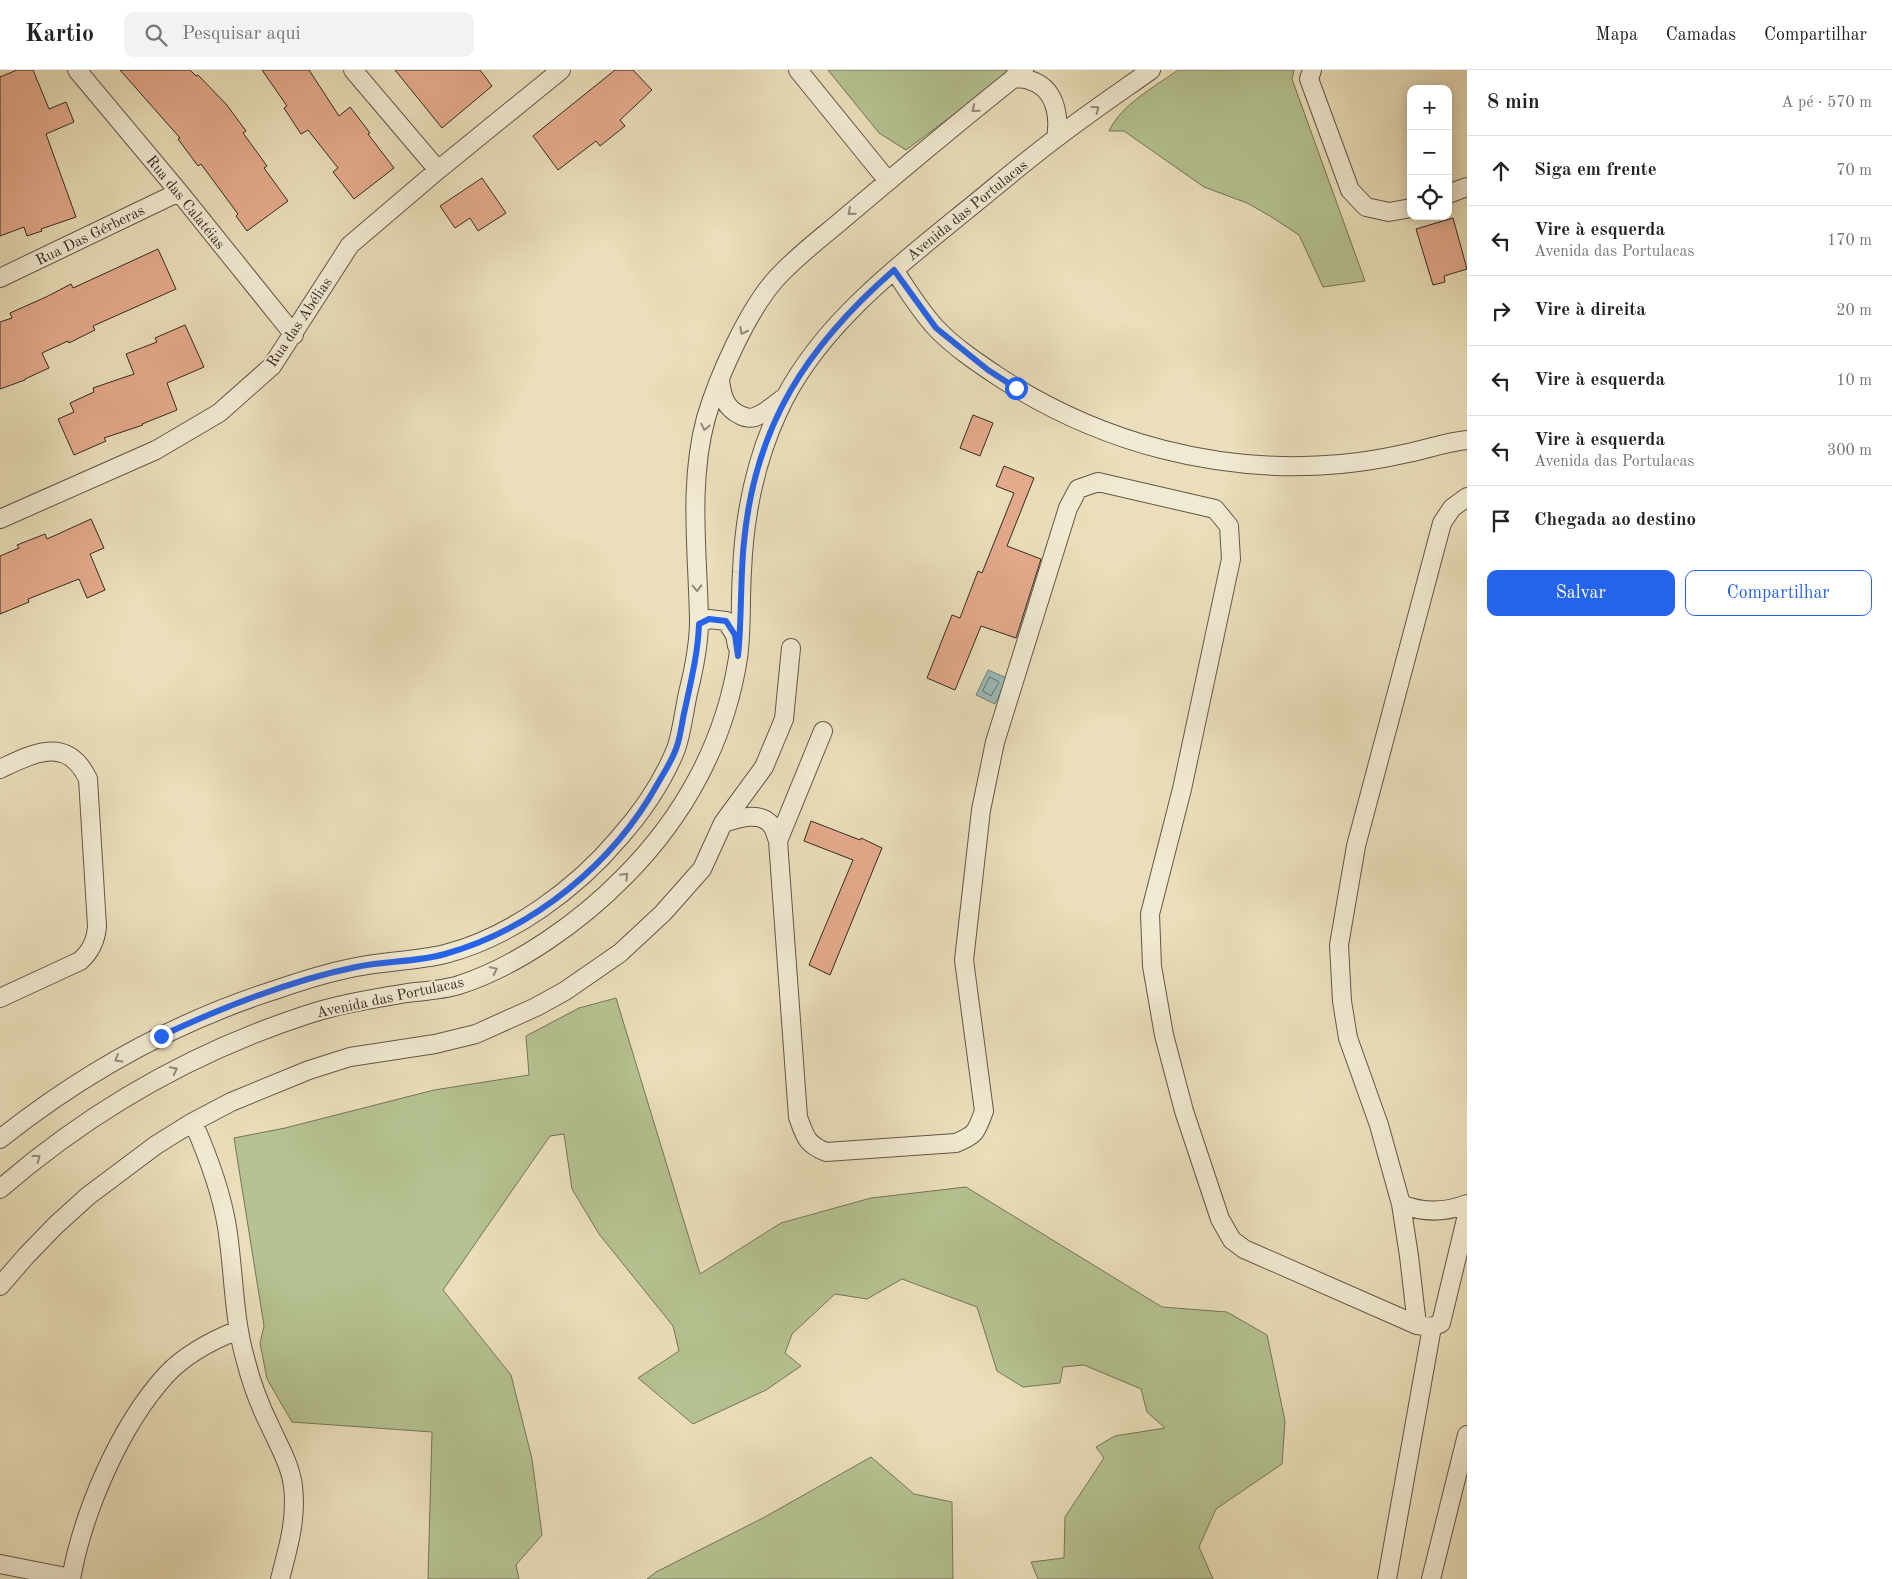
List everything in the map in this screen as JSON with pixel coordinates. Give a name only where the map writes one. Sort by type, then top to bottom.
[{"type":"street","name":"Rua das Calatéias","points":[[77,70],[179,192],[294,335]]},
{"type":"street","points":[[353,70],[438,170]]},
{"type":"street","name":"Rua das Abélias","points":[[0,519],[156,450],[219,413],[272,366],[294,335],[350,245],[438,170],[561,70]]},
{"type":"street","points":[[798,70],[888,181]]},
{"type":"street","name":"Avenida das Portulacas","points":[[0,1189],[85,1122],[156,1079],[193,1060],[269,1028],[340,1005],[456,986],[520,957],[578,918],[614,888],[646,854],[684,803],[714,748],[733,685],[738,656],[741,628],[742,570],[748,511],[766,442],[786,396],[810,359],[849,312],[894,270],[1056,138],[1151,70]]},
{"type":"street","points":[[1312,70],[1309,79],[1350,190],[1366,207],[1389,212],[1407,209]]},
{"type":"street","points":[[1019,74],[1044,88],[1054,102],[1058,115],[1056,138]]},
{"type":"street","name":"Avenida das Portulacas","points":[[0,1139],[54,1099],[88,1077],[161,1036],[198,1019],[245,1000],[316,977],[357,967],[444,954],[496,934],[544,907],[607,853],[639,813],[666,769],[677,746],[697,654],[699,624],[695,532],[696,488],[700,451],[706,419],[720,380],[742,332],[759,302],[775,280],[888,181],[1019,74]]},
{"type":"street","points":[[1452,193],[1467,187]]},
{"type":"street","name":"Rua Das Gérberas","points":[[0,278],[179,192]]},
{"type":"street","points":[[894,270],[936,328],[988,370],[1016,388],[1075,419],[1137,443],[1212,460],[1272,466],[1306,466],[1375,460],[1467,440]]},
{"type":"street","points":[[720,380],[721,391],[726,405],[731,411],[746,418],[759,415],[786,396]]},
{"type":"street","points":[[723,823],[745,816],[760,817],[772,824],[778,841],[798,1117],[806,1139],[815,1147],[826,1152],[956,1143],[972,1136],[978,1127],[984,1111],[964,960],[981,810],[996,742],[1068,508],[1078,490],[1098,482],[1215,509],[1230,526],[1230,560],[1182,789],[1150,914],[1152,966],[1164,1035],[1184,1111],[1220,1219],[1232,1240],[1244,1249],[1425,1326],[1441,1323],[1467,1215]]},
{"type":"street","points":[[1387,1579],[1425,1326],[1410,1264],[1400,1204],[1379,1125],[1348,1038],[1342,1001],[1339,945],[1356,846],[1442,523],[1452,508],[1467,497]]},
{"type":"street","points":[[699,624],[709,619],[726,621],[735,635],[738,656]]},
{"type":"street","points":[[0,1286],[38,1243],[88,1196],[156,1145],[230,1102],[309,1070],[350,1057],[435,1044],[476,1034],[536,1007],[566,991],[620,953],[663,914],[702,869],[723,823],[764,766],[784,719],[791,648]]},
{"type":"street","points":[[778,841],[823,731]]},
{"type":"street","points":[[0,769],[35,753],[53,751],[71,757],[84,770],[88,779],[97,926],[94,944],[80,961],[0,998]]},
{"type":"street","points":[[193,1122],[211,1165],[221,1200],[230,1250],[238,1330],[251,1380],[282,1450],[292,1484],[294,1520],[280,1579]]},
{"type":"street","points":[[1400,1204],[1433,1212],[1458,1208],[1467,1204]]},
{"type":"street","points":[[0,1564],[71,1579],[77,1549],[96,1493],[121,1441],[135,1418],[168,1374],[180,1363],[208,1344],[238,1330]]},
{"type":"street","points":[[1431,1579],[1467,1435]]},
{"type":"green space","points":[[828,70],[1008,70],[988,89],[906,150],[879,133]]},
{"type":"green space","points":[[1178,70],[1294,70],[1292,79],[1365,281],[1323,287],[1299,235],[1247,203],[1204,187],[1124,131],[1109,131],[1115,121],[1130,105]]},
{"type":"green space","points":[[616,998],[700,1274],[781,1223],[871,1198],[966,1187],[1162,1307],[1227,1312],[1267,1335],[1285,1421],[1282,1464],[1216,1509],[1199,1547],[1213,1579],[1038,1579],[1031,1562],[1064,1558],[1065,1517],[1104,1458],[1096,1447],[1115,1436],[1165,1428],[1147,1412],[1141,1389],[1084,1365],[1063,1367],[1060,1383],[1023,1387],[997,1371],[977,1307],[902,1279],[867,1299],[835,1294],[792,1334],[785,1353],[801,1366],[766,1390],[693,1424],[638,1378],[679,1351],[673,1326],[599,1234],[572,1189],[564,1134],[550,1136],[443,1290],[511,1375],[532,1459],[542,1535],[516,1565],[519,1579],[428,1579],[432,1432],[292,1422],[267,1379],[260,1343],[264,1326],[234,1138],[285,1128],[434,1090],[529,1075],[526,1036],[579,1008]]},
{"type":"green space","points":[[871,1457],[914,1494],[952,1502],[953,1579],[647,1579],[656,1572],[763,1518]]},
{"type":"water","points":[[988,670],[1007,678],[995,704],[976,695]]},
{"type":"building","points":[[17,70],[33,70],[49,109],[66,102],[74,122],[46,134],[76,217],[27,236],[24,227],[0,236],[0,77]]},
{"type":"building","points":[[120,70],[190,70],[196,76],[198,75],[226,104],[246,131],[243,133],[267,166],[264,168],[288,201],[247,231],[236,216],[238,214],[201,164],[198,166],[178,139],[180,138]]},
{"type":"building","points":[[262,70],[309,70],[339,116],[350,107],[394,168],[354,199],[333,172],[338,168],[308,130],[301,134],[284,108],[287,106]]},
{"type":"building","points":[[395,70],[480,70],[492,86],[442,128]]},
{"type":"building","points":[[615,70],[633,70],[652,90],[620,120],[625,126],[600,146],[596,141],[558,170],[533,136]]},
{"type":"building","points":[[482,178],[506,213],[478,231],[470,218],[455,228],[440,206]]},
{"type":"building","points":[[1452,218],[1467,269],[1444,276],[1445,282],[1433,285],[1416,229],[1452,220]]},
{"type":"building","points":[[158,249],[176,289],[93,326],[95,330],[69,343],[68,341],[42,353],[49,368],[25,380],[0,389],[0,322],[12,318],[10,313],[71,284],[73,288]]},
{"type":"building","points":[[185,325],[204,367],[167,383],[177,410],[143,425],[104,438],[106,441],[74,455],[58,419],[74,412],[70,403],[94,392],[93,388],[134,374],[126,354],[157,342],[155,338]]},
{"type":"building","points":[[973,415],[993,423],[980,456],[960,448]]},
{"type":"building","points":[[1004,466],[1034,478],[1007,546],[1041,559],[1016,638],[981,626],[955,690],[927,678],[952,615],[960,618],[978,571],[982,573],[1014,493],[996,486]]},
{"type":"building","points":[[91,519],[104,548],[90,554],[105,590],[87,598],[79,579],[28,599],[29,602],[0,614],[0,556],[19,548],[17,545],[45,534],[47,539]]},
{"type":"building","points":[[811,821],[860,840],[861,838],[882,848],[830,975],[809,965],[853,860],[804,841]]},
{"type":"route","points":[[161,1036],[237,1003],[316,977],[357,967],[444,954],[470,945],[496,934],[544,907],[607,853],[624,834],[653,792],[677,746],[697,654],[699,624],[709,619],[726,621],[731,626],[735,635],[738,656],[741,628],[744,540],[748,511],[761,459],[778,412],[810,359],[829,334],[871,290],[894,270],[936,328],[988,370],[1016,388]]}]
